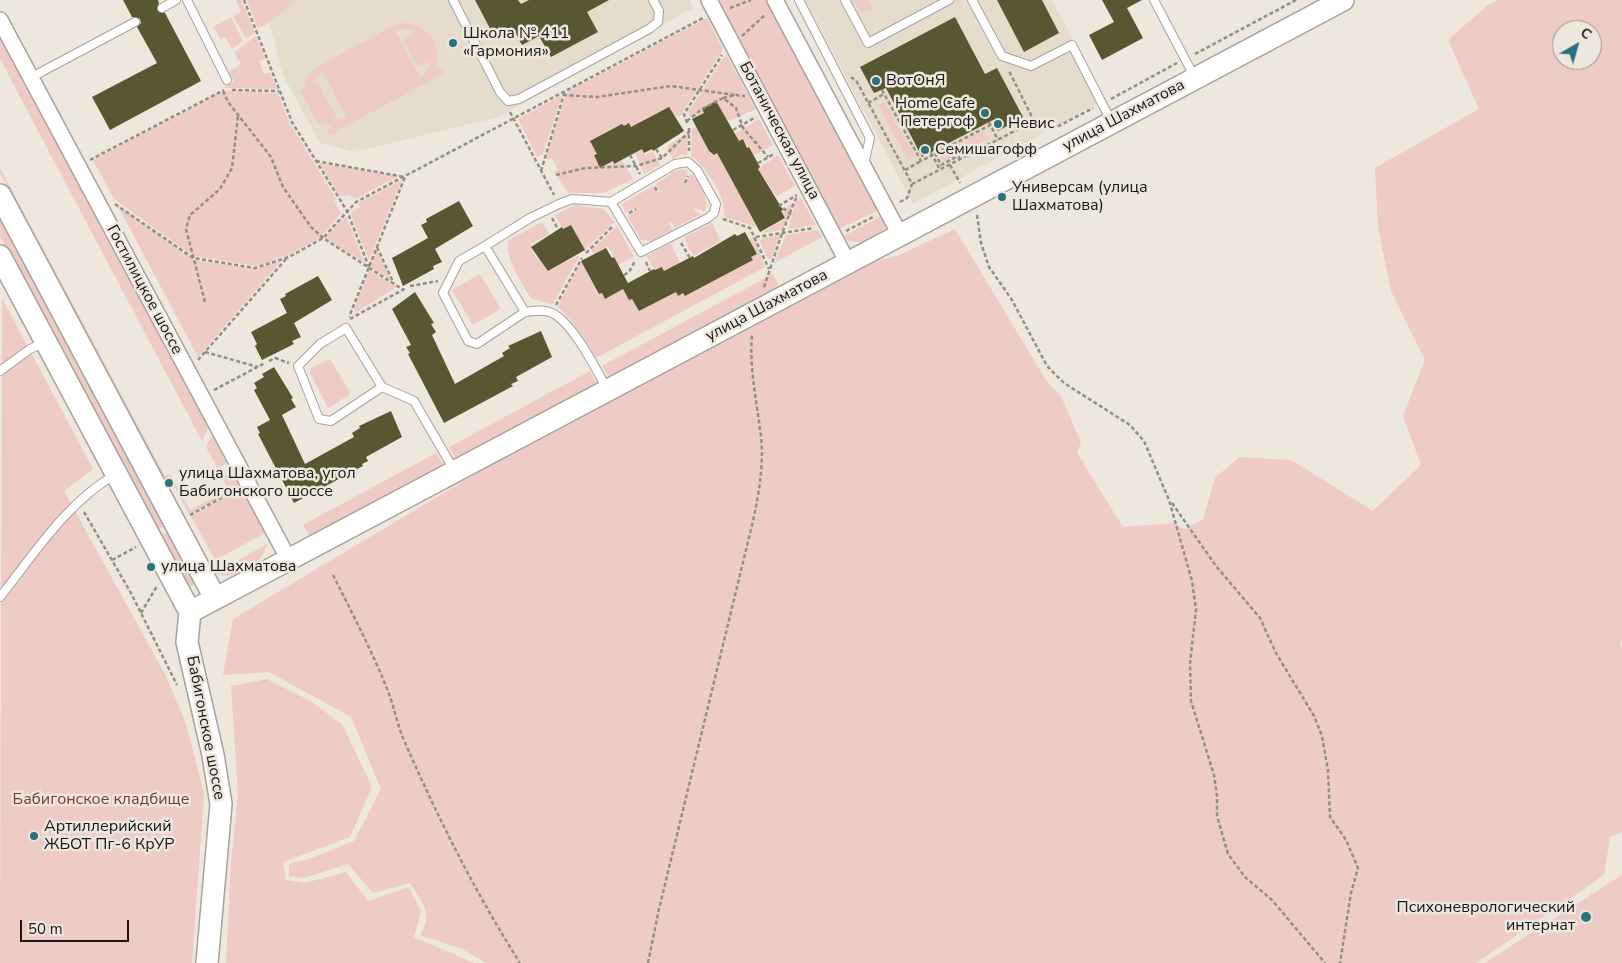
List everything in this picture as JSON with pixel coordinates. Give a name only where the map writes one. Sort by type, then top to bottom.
[{"type":"street","name":"улица Шахматова","points":[[190,612],[1343,0]]},
{"type":"street","points":[[773,4],[900,235]]},
{"type":"street","name":"Ботаническая улица","points":[[708,8],[848,263]]},
{"type":"street","name":"Гостилицкое шоссе","points":[[0,20],[289,560]]},
{"type":"street","points":[[0,195],[215,598]]},
{"type":"street","points":[[0,256],[190,612]]},
{"type":"street","name":"Бабигонское шоссе","points":[[190,612],[187,642],[215,763],[221,804],[207,963]]},
{"type":"lane","points":[[162,8],[176,0]]},
{"type":"lane","points":[[187,0],[227,80]]},
{"type":"lane","points":[[453,0],[500,92],[508,101],[519,98],[658,22],[659,11],[653,0]]},
{"type":"lane","points":[[799,0],[870,138],[863,166]]},
{"type":"lane","points":[[845,0],[868,43],[949,0]]},
{"type":"lane","points":[[972,0],[1002,56],[1031,66],[1072,45],[1112,123]]},
{"type":"lane","points":[[1154,0],[1195,79]]},
{"type":"lane","points":[[30,78],[135,22]]},
{"type":"lane","points":[[608,391],[565,323],[552,313],[538,310],[524,312],[477,344],[468,341],[443,293],[459,261],[530,218],[572,199],[611,202],[675,164],[688,162],[697,170],[716,204],[714,213],[641,252],[611,202]]},
{"type":"lane","points":[[485,246],[524,312]]},
{"type":"lane","points":[[382,387],[331,421],[319,419],[298,366],[320,344],[346,328],[382,387],[414,401],[455,472]]},
{"type":"lane","points":[[0,371],[30,349],[46,342]]},
{"type":"lane","points":[[0,597],[67,511],[116,474]]},
{"type":"path","points":[[244,0],[292,122],[347,211],[369,268]]},
{"type":"path","points":[[722,11],[751,0]]},
{"type":"path","points":[[1002,56],[1034,121],[1053,129],[1296,0]]},
{"type":"path","points":[[737,39],[754,27],[773,4]]},
{"type":"path","points":[[111,204],[117,204],[193,258],[255,268],[289,257],[323,238],[356,202],[565,91],[708,8]]},
{"type":"path","points":[[726,49],[684,114],[687,122],[702,109],[723,98],[735,95]]},
{"type":"path","points":[[845,72],[857,82],[912,184]]},
{"type":"path","points":[[563,95],[597,97],[671,86],[751,97]]},
{"type":"path","points":[[88,160],[223,90],[280,91]]},
{"type":"path","points":[[223,90],[228,102],[238,116],[271,157],[283,187],[299,212],[323,238],[369,268],[394,284],[404,288],[348,320],[369,268],[405,176]]},
{"type":"path","points":[[882,90],[921,161]]},
{"type":"path","points":[[541,172],[565,91]]},
{"type":"path","points":[[868,103],[884,94]]},
{"type":"path","points":[[723,98],[736,108],[742,125],[768,157]]},
{"type":"path","points":[[508,101],[513,119],[559,204]]},
{"type":"path","points":[[733,130],[760,115]]},
{"type":"path","points":[[205,302],[186,229],[190,215],[220,189],[232,168],[238,116]]},
{"type":"path","points":[[892,207],[907,198],[912,184],[1034,121]]},
{"type":"path","points":[[904,170],[991,123],[998,140]]},
{"type":"path","points":[[556,175],[585,168],[636,166],[662,158],[690,131]]},
{"type":"path","points":[[758,163],[780,151]]},
{"type":"path","points":[[933,154],[942,165],[958,156],[960,159]]},
{"type":"path","points":[[933,154],[940,170]]},
{"type":"path","points":[[630,155],[645,182]]},
{"type":"path","points":[[316,161],[405,176]]},
{"type":"path","points":[[950,164],[963,189]]},
{"type":"path","points":[[790,214],[780,205],[798,195]]},
{"type":"path","points":[[648,963],[659,910],[753,521],[762,473],[761,437],[751,374],[755,312],[770,271],[771,262],[785,232],[794,202]]},
{"type":"path","points":[[976,211],[981,243],[989,267],[1012,300],[1047,366],[1064,383],[1130,425],[1144,440],[1170,500],[1192,581],[1196,610],[1190,663],[1191,701],[1214,775],[1217,816],[1228,854],[1245,877],[1272,900],[1325,963]]},
{"type":"path","points":[[714,213],[727,221],[750,228],[756,237],[770,271]]},
{"type":"path","points":[[840,234],[880,214]]},
{"type":"path","points":[[586,253],[622,218]]},
{"type":"path","points":[[756,237],[819,227]]},
{"type":"path","points":[[377,246],[394,284]]},
{"type":"path","points":[[624,275],[629,272],[641,252]]},
{"type":"path","points":[[197,361],[289,257]]},
{"type":"path","points":[[552,313],[582,258]]},
{"type":"path","points":[[410,286],[448,281]]},
{"type":"path","points":[[205,352],[258,368]]},
{"type":"path","points":[[269,361],[275,358],[298,366]]},
{"type":"path","points":[[213,391],[265,363]]},
{"type":"path","points":[[190,514],[243,487]]},
{"type":"path","points":[[1170,500],[1216,566],[1260,618],[1276,653],[1314,716],[1322,736],[1328,770],[1330,817],[1346,840],[1358,868],[1351,893],[1340,963]]},
{"type":"path","points":[[78,502],[141,613],[180,692]]},
{"type":"path","points":[[112,560],[139,545]]},
{"type":"path","points":[[332,575],[373,655],[388,692],[402,736],[442,823],[467,872],[520,963]]},
{"type":"path","points":[[141,613],[159,582]]},
{"type":"shaded area","name":"Школа № 411 «Гармония»","points":[[263,0],[689,0],[693,8],[499,117],[354,152],[320,143],[284,77]]},
{"type":"shaded area","points":[[805,0],[1052,0],[1105,99],[913,204]]},
{"type":"green space","points":[[241,0],[255,32],[246,39],[233,16],[241,12],[236,2]]},
{"type":"green space","points":[[247,0],[296,0],[269,23],[258,29]]},
{"type":"green space","points":[[717,0],[767,0],[879,210],[838,229]]},
{"type":"green space","points":[[852,0],[868,0],[874,11],[861,11]]},
{"type":"green space","points":[[1498,0],[1622,0],[1622,638],[1620,646],[1622,647],[1622,832],[1610,837],[1604,875],[1476,963],[486,963],[462,949],[420,935],[426,920],[425,908],[410,883],[373,893],[348,864],[304,878],[289,876],[289,864],[312,858],[354,841],[381,789],[351,717],[269,672],[223,675],[233,619],[482,470],[876,261],[897,256],[955,229],[1047,382],[1060,394],[1081,442],[1077,453],[1123,527],[1174,523],[1185,529],[1203,519],[1215,478],[1239,457],[1291,460],[1373,511],[1421,465],[1403,416],[1425,360],[1391,291],[1378,227],[1375,168],[1479,109],[1448,40],[1488,5]]},
{"type":"green space","points":[[231,17],[243,41],[232,49],[225,37],[221,39],[213,27]]},
{"type":"green space","points":[[707,18],[723,49],[681,115],[631,127],[629,123],[594,155],[600,168],[622,160],[633,179],[604,193],[568,193],[554,172],[558,170],[552,158],[548,160],[546,157],[567,92]]},
{"type":"green space","points":[[400,23],[410,24],[426,31],[435,44],[437,52],[435,70],[442,67],[444,73],[330,135],[327,130],[333,126],[323,123],[319,125],[300,91],[304,89],[307,78],[318,66]],"holes":[[[401,29],[417,31],[403,39],[418,67],[432,60],[428,70],[420,78],[395,31]],[[322,71],[347,118],[330,119],[336,116],[317,82],[312,84]]]},
{"type":"green space","points":[[256,36],[265,58],[259,61],[264,74],[270,72],[277,89],[223,88],[234,81],[229,72],[241,64],[234,52]]},
{"type":"green space","points":[[0,37],[208,428],[202,441],[0,59]]},
{"type":"green space","points":[[726,54],[756,109],[728,121],[716,102],[702,109],[704,113],[692,119],[688,112]]},
{"type":"green space","points":[[224,91],[278,93],[289,122],[336,199],[334,201],[341,213],[321,237],[288,255],[256,266],[193,256],[114,199],[93,160]]},
{"type":"green space","points":[[562,95],[543,154],[537,157],[518,119]]},
{"type":"green space","points":[[885,102],[915,156],[908,160],[878,105]]},
{"type":"green space","points":[[759,119],[773,145],[754,155],[743,139],[737,143],[733,135]]},
{"type":"green space","points":[[696,127],[712,156],[717,153],[757,227],[725,217],[723,202],[714,183],[706,170],[691,156],[692,130]]},
{"type":"green space","points":[[983,131],[987,139],[943,162],[939,154]]},
{"type":"green space","points":[[688,133],[687,156],[682,154],[673,159],[667,146]]},
{"type":"green space","points":[[642,149],[645,155],[653,151],[660,165],[644,174],[635,153]]},
{"type":"green space","points":[[778,155],[795,186],[776,196],[758,169]]},
{"type":"green space","points":[[319,163],[399,176],[355,199],[349,195],[340,196]]},
{"type":"green space","points":[[0,168],[165,476],[170,474],[190,510],[228,490],[222,477],[232,472],[240,487],[189,514],[169,476],[163,479],[0,173]]},
{"type":"green space","points":[[683,169],[688,171],[684,181],[686,184],[691,173],[704,191],[706,207],[704,212],[696,208],[693,210],[702,214],[675,228],[671,222],[669,223],[672,230],[651,241],[641,240],[627,215],[637,210],[635,208],[625,212],[622,204],[653,186],[657,193],[660,192],[656,184],[675,171]]},
{"type":"green space","points":[[402,180],[369,260],[350,213],[360,207],[358,203]]},
{"type":"green space","points":[[801,198],[816,225],[788,229],[796,201]]},
{"type":"green space","points":[[793,203],[783,230],[761,233],[785,219],[781,211]]},
{"type":"green space","points":[[575,205],[603,209],[615,222],[584,250],[571,225],[563,229],[555,215]]},
{"type":"green space","points":[[118,206],[193,260],[256,269],[281,261],[198,357]]},
{"type":"green space","points":[[0,214],[165,526],[156,530],[0,236]]},
{"type":"green space","points":[[346,216],[365,263],[325,238]]},
{"type":"green space","points":[[881,216],[885,225],[872,238],[866,241],[853,242],[842,237]]},
{"type":"green space","points":[[542,222],[549,234],[530,245],[537,259],[540,258],[548,271],[580,255],[553,304],[532,299],[519,279],[511,261],[508,246],[509,240]]},
{"type":"green space","points":[[712,223],[721,241],[693,256],[684,237]]},
{"type":"green space","points":[[617,226],[634,257],[618,265],[608,246],[594,254],[591,250]]},
{"type":"green space","points":[[818,230],[822,237],[774,263],[786,235]]},
{"type":"green space","points":[[781,235],[771,259],[768,259],[760,242],[762,238]]},
{"type":"green space","points":[[754,237],[765,267],[596,358],[570,319],[558,307],[582,263],[599,294],[602,293],[605,299],[623,289],[629,300],[632,299],[639,311],[676,292],[678,296],[683,293],[685,296],[753,260],[751,257],[757,254],[749,240]]},
{"type":"green space","points":[[671,243],[680,263],[665,271],[662,267],[655,270],[647,256]]},
{"type":"green space","points":[[377,250],[391,280],[371,267]]},
{"type":"green space","points":[[369,270],[397,287],[356,312],[354,309]]},
{"type":"green space","points":[[480,274],[501,309],[473,325],[452,290]]},
{"type":"green space","points":[[773,274],[779,286],[609,377],[602,366]]},
{"type":"green space","name":"Бабигонское кладбище","points":[[2,298],[93,469],[64,491],[166,676],[185,721],[204,794],[192,963],[0,963]]},
{"type":"green space","points":[[330,359],[351,394],[328,408],[310,373],[311,368]]},
{"type":"green space","points":[[590,371],[597,383],[455,459],[449,447]]},
{"type":"green space","points":[[212,435],[227,463],[217,468],[206,447]]},
{"type":"green space","points":[[436,453],[443,464],[310,536],[303,525]]},
{"type":"green space","points":[[241,489],[265,533],[215,560],[191,516]]},
{"type":"green space","points":[[168,532],[194,580],[195,583],[190,587],[187,587],[159,536]]},
{"type":"green space","points":[[267,544],[265,551],[255,564],[240,573],[224,575],[216,573]]},
{"type":"green space","points":[[267,679],[309,700],[342,724],[372,787],[350,837],[283,862],[286,880],[305,883],[346,872],[368,901],[409,887],[421,911],[414,937],[474,963],[226,963],[231,861],[238,796],[231,686]]},
{"type":"green space","name":"Психоневрологический интернат","points":[[1622,875],[1622,963],[1484,963]]},
{"type":"building","points":[[123,0],[158,0],[157,10],[165,13],[201,81],[110,130],[92,97],[157,63],[137,27],[141,23],[140,19],[132,17]]},
{"type":"building","points":[[475,0],[518,0],[521,4],[529,0],[609,0],[587,12],[598,32],[551,57],[539,36],[522,45],[513,28],[495,38]]},
{"type":"building","points":[[997,0],[1042,0],[1059,33],[1024,52]]},
{"type":"building","points":[[1102,0],[1142,0],[1127,8],[1143,38],[1102,60],[1089,35],[1114,22]]},
{"type":"building","points":[[955,17],[985,74],[997,68],[1023,117],[998,131],[993,120],[922,157],[886,88],[874,93],[860,67]]},
{"type":"building","points":[[716,101],[739,141],[743,139],[747,148],[749,147],[760,167],[758,169],[783,210],[781,211],[785,218],[760,232],[717,153],[714,155],[709,151],[692,119],[704,113],[702,109]]},
{"type":"building","points":[[669,107],[684,131],[653,151],[652,149],[644,153],[642,149],[614,164],[613,161],[600,168],[594,155],[597,154],[590,141],[622,124],[624,126],[629,123],[631,127]]},
{"type":"building","points":[[459,201],[473,226],[435,249],[442,262],[433,266],[434,269],[403,286],[392,258],[428,238],[421,225],[427,222],[426,219]]},
{"type":"building","points":[[571,225],[585,250],[548,271],[531,247],[562,227],[563,229]]},
{"type":"building","points":[[745,232],[757,254],[751,257],[753,260],[685,296],[683,293],[678,296],[676,292],[639,311],[632,299],[629,300],[623,289],[605,299],[602,293],[599,294],[581,261],[606,248],[612,258],[614,257],[628,283],[654,269],[662,267],[664,271],[693,256],[694,258],[735,234],[737,236]]},
{"type":"building","points":[[318,276],[332,300],[294,323],[301,337],[292,341],[294,344],[262,360],[251,332],[287,313],[280,299],[286,296],[285,294]]},
{"type":"building","points":[[415,292],[434,323],[431,324],[436,332],[432,335],[455,384],[504,356],[502,353],[510,348],[508,346],[541,331],[552,357],[516,377],[518,381],[511,384],[513,386],[444,423],[408,354],[410,353],[406,347],[411,345],[392,309]]},
{"type":"building","points":[[274,367],[293,398],[291,399],[296,407],[282,415],[305,464],[354,437],[352,433],[360,428],[359,426],[391,411],[402,437],[366,457],[368,461],[362,464],[363,466],[294,503],[258,434],[260,433],[257,427],[270,420],[254,390],[257,388],[254,383],[264,377],[262,374]]},
{"type":"place","name":"Школа № 411 «Гармония»","points":[[453,43]]},
{"type":"place","name":"ВотОнЯ","points":[[876,81]]},
{"type":"place","name":"Home Cafe Петергоф","points":[[985,113]]},
{"type":"place","name":"Невис","points":[[998,124]]},
{"type":"place","name":"Семишагофф","points":[[925,150]]},
{"type":"place","name":"Универсам (улица Шахматова)","points":[[1002,197]]},
{"type":"place","name":"улица Шахматова, угол Бабигонского шоссе","points":[[169,483]]},
{"type":"place","name":"улица Шахматова","points":[[151,567]]},
{"type":"place","name":"Артиллерийский ЖБОТ Пг-6 КрУР","points":[[34,836]]},
{"type":"place","name":"Психоневрологический интернат","points":[[1586,917]]}]
